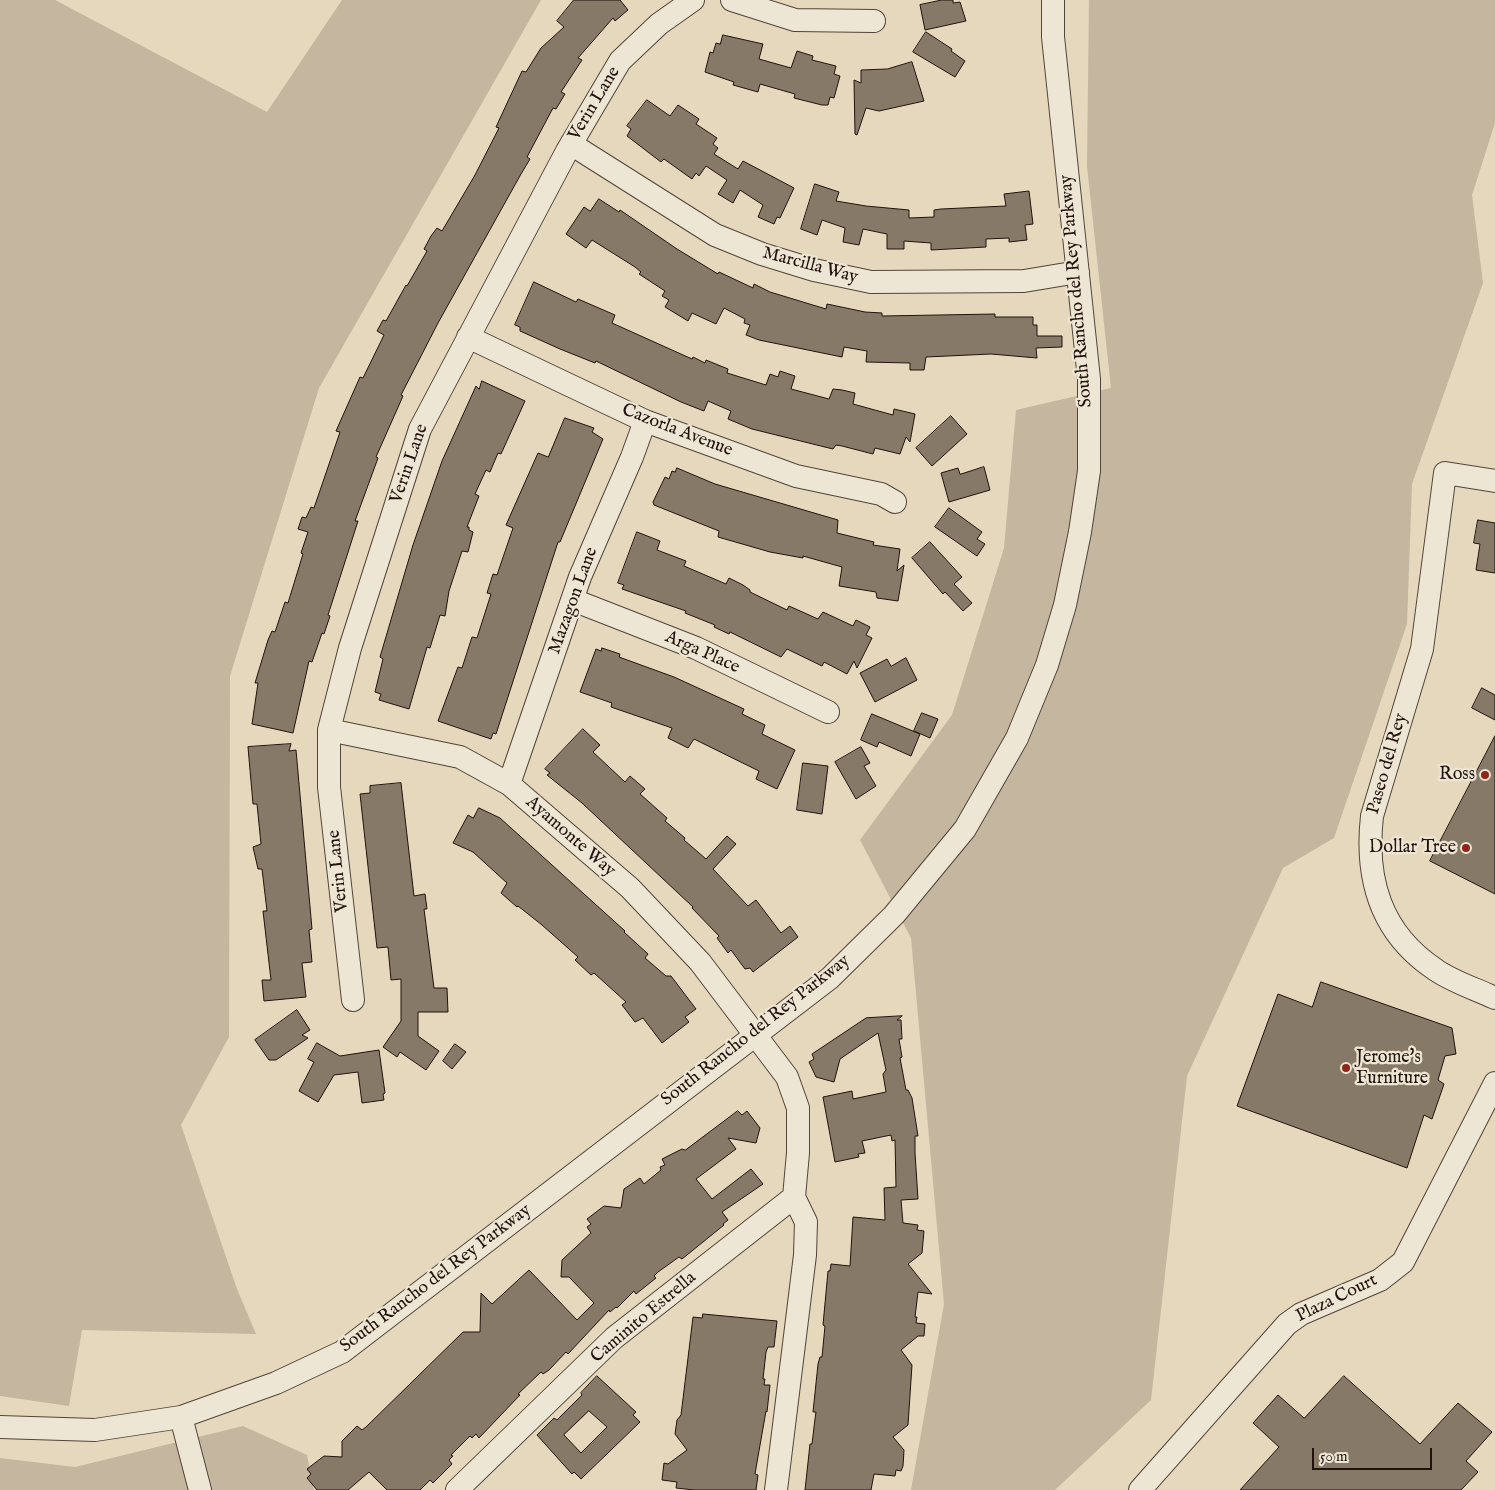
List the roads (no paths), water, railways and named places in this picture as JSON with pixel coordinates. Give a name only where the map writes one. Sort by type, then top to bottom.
[{"type":"street","name":"Verin Lane","points":[[353,1000],[330,788],[329,730],[350,648],[420,429],[571,144],[620,61],[659,24],[693,0]]},
{"type":"street","points":[[732,0],[795,20],[874,21]]},
{"type":"street","name":"South Rancho del Rey Parkway","points":[[0,1427],[95,1430],[181,1417],[276,1383],[342,1352],[830,978],[894,914],[964,829],[1017,738],[1047,664],[1065,606],[1080,532],[1088,479],[1089,379],[1053,37],[1053,0]]},
{"type":"street","name":"Marcilla Way","points":[[571,144],[715,235],[762,254],[814,270],[871,282],[1024,281],[1078,272]]},
{"type":"street","name":"Cazorla Avenue","points":[[468,337],[645,421],[796,476],[881,494],[895,502]]},
{"type":"street","name":"Mazagon Lane","points":[[509,784],[580,576],[632,457],[645,421]]},
{"type":"street","name":"Paseo del Rey","points":[[1495,481],[1446,473],[1422,649],[1372,816],[1369,842],[1374,888],[1384,915],[1412,950],[1437,971],[1495,998]]},
{"type":"street","name":"Arga Place","points":[[573,600],[696,648],[828,712]]},
{"type":"street","name":"Ayamonte Way","points":[[329,730],[460,757],[509,784],[630,888],[700,962],[756,1033]]},
{"type":"street","points":[[756,1033],[787,1076],[798,1108],[798,1153],[794,1197],[806,1222],[805,1255],[776,1490]]},
{"type":"street","name":"Plaza Court","points":[[1140,1490],[1288,1324],[1301,1314],[1380,1280],[1403,1262],[1495,1083]]},
{"type":"street","name":"Caminito Estrella","points":[[457,1490],[614,1338],[794,1197]]},
{"type":"street","points":[[181,1417],[200,1490]]},
{"type":"place","name":"Ross","points":[[1485,775]]},
{"type":"place","name":"Dollar Tree","points":[[1466,848]]},
{"type":"place","name":"Jerome's Furniture","points":[[1346,1068]]}]
